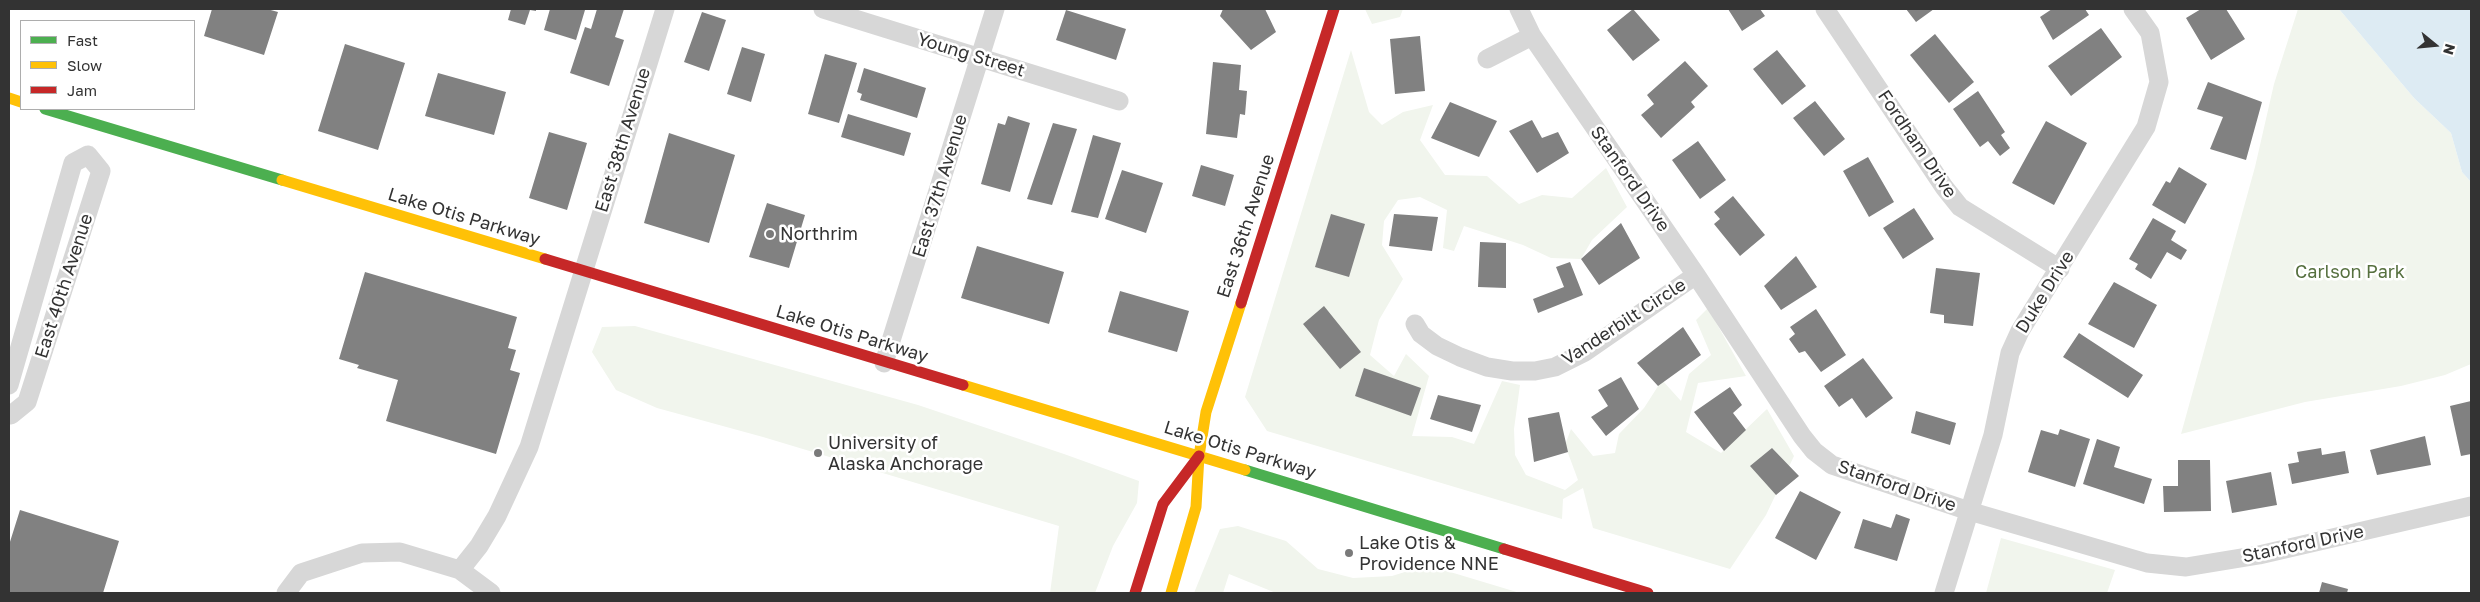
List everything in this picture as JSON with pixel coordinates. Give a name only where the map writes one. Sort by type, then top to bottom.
[{"type":"main road","name":"East 36th Avenue","points":[[1171,593],[1196,507],[1199,456],[1206,412],[1334,9]]},
{"type":"main road","name":"Lake Otis Parkway","points":[[48,110],[432,224],[1648,593]]},
{"type":"main road","points":[[1135,593],[1163,504],[1199,456]]},
{"type":"street","name":"East 38th Avenue","points":[[460,570],[479,546],[496,516],[529,447],[582,271],[665,9]]},
{"type":"street","name":"Young Street","points":[[823,9],[1119,101]]},
{"type":"street","name":"East 37th Avenue","points":[[884,362],[995,9]]},
{"type":"street","name":"Stanford Drive","points":[[1518,9],[1532,36],[1696,275],[1802,436],[1814,452],[1832,465],[1854,474],[1969,511],[2147,564],[2186,567],[2259,555],[2471,506]]},
{"type":"street","name":"Fordham Drive","points":[[1825,9],[1938,179],[1960,207],[2060,269]]},
{"type":"street","name":"Duke Drive","points":[[1944,593],[2000,411],[2010,353],[2020,331],[2146,127],[2159,82],[2150,33],[2133,9]]},
{"type":"street","points":[[1487,59],[1532,36]]},
{"type":"street","points":[[88,155],[94,124]]},
{"type":"street","name":"East 40th Avenue","points":[[9,385],[73,163],[88,155],[101,171],[27,402],[10,414]]},
{"type":"street","name":"Vanderbilt Circle","points":[[1415,324],[1421,334],[1437,346],[1460,357],[1486,367],[1512,371],[1535,371],[1555,367],[1585,352],[1696,275]]},
{"type":"street","points":[[286,593],[301,573],[362,553],[400,552],[460,570],[491,593]]},
{"type":"green space","points":[[1365,9],[1403,9],[1400,17],[1372,24]]},
{"type":"green space","name":"Carlson Park","points":[[2298,9],[2339,9],[2414,98],[2451,133],[2462,172],[2471,182],[2471,364],[2445,375],[2401,386],[2305,402],[2181,434],[2255,167],[2274,84]]},
{"type":"green space","points":[[1351,50],[1369,112],[1382,125],[1403,112],[1433,105],[1420,140],[1445,175],[1487,176],[1519,204],[1542,195],[1572,198],[1606,168],[1627,207],[1592,240],[1581,259],[1551,258],[1523,245],[1464,226],[1454,251],[1443,248],[1447,210],[1420,197],[1398,200],[1384,221],[1382,245],[1403,279],[1379,320],[1370,355],[1394,376],[1406,354],[1429,376],[1412,436],[1452,437],[1474,444],[1502,381],[1520,385],[1514,429],[1515,455],[1526,475],[1565,490],[1578,480],[1565,445],[1571,429],[1593,456],[1615,453],[1619,434],[1644,408],[1662,380],[1681,401],[1689,374],[1711,355],[1696,320],[1708,308],[1746,376],[1698,383],[1686,432],[1721,453],[1767,409],[1794,456],[1766,515],[1730,569],[1593,528],[1583,488],[1563,499],[1562,519],[1267,431],[1245,397]]},
{"type":"green space","points":[[635,326],[918,405],[1064,454],[1139,481],[1137,503],[1113,546],[1095,593],[1050,593],[1059,526],[763,437],[657,408],[616,390],[592,352],[602,327]]},
{"type":"green space","points":[[1238,526],[1286,541],[1318,569],[1353,578],[1392,576],[1427,565],[1520,593],[1276,593],[1229,574],[1223,593],[1194,593],[1220,529]]},
{"type":"green space","points":[[2001,538],[2115,570],[2107,593],[1986,593]]},
{"type":"shaded area","points":[[2339,9],[2471,9],[2471,182],[2462,172],[2451,133],[2414,98]]},
{"type":"building","points":[[212,9],[267,9],[278,12],[264,55],[204,36]]},
{"type":"building","points":[[511,9],[536,9],[536,11],[530,10],[525,25],[508,20]]},
{"type":"building","points":[[550,9],[585,10],[576,40],[544,30]]},
{"type":"building","points":[[597,9],[624,9],[615,37],[624,40],[609,86],[570,73],[585,27],[591,29]]},
{"type":"building","points":[[1223,9],[1265,9],[1276,32],[1251,50],[1220,16]]},
{"type":"building","points":[[1633,9],[1660,40],[1633,61],[1607,30]]},
{"type":"building","points":[[1728,9],[1760,9],[1765,16],[1742,31]]},
{"type":"building","points":[[1906,9],[1934,9],[1916,22]]},
{"type":"building","points":[[2052,9],[2085,9],[2089,15],[2053,40],[2040,17]]},
{"type":"building","points":[[2201,9],[2226,9],[2245,39],[2211,60],[2186,18]]},
{"type":"building","points":[[1066,10],[1126,29],[1116,60],[1056,40]]},
{"type":"building","points":[[702,12],[726,20],[709,71],[684,62]]},
{"type":"building","points":[[2101,28],[2122,57],[2071,96],[2048,66]]},
{"type":"building","points":[[1935,34],[1974,82],[1949,103],[1910,55]]},
{"type":"building","points":[[1420,36],[1425,91],[1395,94],[1390,39]]},
{"type":"building","points":[[345,44],[405,63],[378,150],[318,131]]},
{"type":"building","points":[[742,47],[765,54],[751,102],[727,94]]},
{"type":"building","points":[[1777,50],[1806,86],[1782,105],[1753,69]]},
{"type":"building","points":[[825,54],[857,63],[839,123],[808,114]]},
{"type":"building","points":[[1685,61],[1708,86],[1691,102],[1695,107],[1661,138],[1641,115],[1654,104],[1647,95]]},
{"type":"building","points":[[1213,62],[1241,65],[1239,90],[1247,91],[1245,115],[1240,114],[1237,138],[1206,134]]},
{"type":"building","points":[[864,68],[926,88],[917,118],[860,100],[862,94],[857,92]]},
{"type":"building","points":[[438,73],[506,92],[494,135],[425,116]]},
{"type":"building","points":[[2208,82],[2262,102],[2246,160],[2210,149],[2223,117],[2197,109]]},
{"type":"building","points":[[1978,91],[2005,132],[2001,135],[2010,148],[2000,156],[1988,141],[1980,147],[1953,109]]},
{"type":"building","points":[[1815,101],[1845,139],[1824,156],[1793,118]]},
{"type":"building","points":[[1450,102],[1497,121],[1479,157],[1431,138]]},
{"type":"building","points":[[848,114],[911,133],[904,156],[841,137]]},
{"type":"building","points":[[1008,116],[1030,123],[1010,192],[981,184],[998,123],[1005,125]]},
{"type":"building","points":[[1532,120],[1542,138],[1558,132],[1569,153],[1537,173],[1509,131]]},
{"type":"building","points":[[2046,121],[2087,143],[2054,205],[2012,183]]},
{"type":"building","points":[[1053,123],[1077,129],[1052,205],[1027,199]]},
{"type":"building","points":[[549,132],[587,143],[567,210],[529,198]]},
{"type":"building","points":[[669,133],[735,155],[709,243],[644,223]]},
{"type":"building","points":[[1093,135],[1121,143],[1098,218],[1071,212]]},
{"type":"building","points":[[1698,141],[1726,180],[1700,199],[1672,160]]},
{"type":"building","points":[[1868,157],[1894,202],[1869,217],[1843,171]]},
{"type":"building","points":[[1201,165],[1234,175],[1225,206],[1192,196]]},
{"type":"building","points":[[2179,167],[2207,184],[2185,224],[2152,205],[2166,181],[2170,183]]},
{"type":"building","points":[[1122,170],[1163,183],[1146,233],[1105,219]]},
{"type":"building","points":[[1733,196],[1765,235],[1740,256],[1714,224],[1720,219],[1714,212]]},
{"type":"building","points":[[767,203],[805,215],[789,268],[749,257]]},
{"type":"building","points":[[1914,208],[1934,239],[1903,259],[1883,228]]},
{"type":"building","points":[[1331,214],[1365,224],[1349,277],[1315,267]]},
{"type":"building","points":[[1394,214],[1438,217],[1432,251],[1389,246]]},
{"type":"building","points":[[2153,218],[2176,231],[2171,240],[2187,250],[2181,260],[2167,252],[2151,279],[2135,269],[2138,264],[2129,259]]},
{"type":"building","points":[[1621,223],[1640,258],[1599,285],[1581,259]]},
{"type":"building","points":[[1480,242],[1506,243],[1506,288],[1478,287]]},
{"type":"building","points":[[977,246],[1064,272],[1049,324],[961,298]]},
{"type":"building","points":[[1796,256],[1817,287],[1781,310],[1764,286]]},
{"type":"building","points":[[1570,262],[1583,295],[1538,313],[1533,299],[1564,287],[1556,267]]},
{"type":"building","points":[[1936,268],[1980,273],[1973,326],[1944,323],[1944,315],[1930,313]]},
{"type":"building","points":[[365,272],[517,317],[508,348],[516,350],[510,370],[520,373],[496,454],[386,421],[398,380],[357,368],[359,365],[339,359]]},
{"type":"building","points":[[2114,282],[2157,305],[2134,348],[2088,324]]},
{"type":"building","points":[[1120,291],[1189,311],[1177,352],[1108,332]]},
{"type":"building","points":[[1324,306],[1361,352],[1340,369],[1303,324]]},
{"type":"building","points":[[1816,309],[1846,355],[1821,372],[1805,351],[1799,353],[1789,339],[1795,334],[1790,327]]},
{"type":"building","points":[[1683,327],[1701,355],[1658,386],[1637,363]]},
{"type":"building","points":[[2079,333],[2143,375],[2128,398],[2063,357]]},
{"type":"building","points":[[1863,358],[1893,398],[1866,418],[1852,398],[1839,407],[1824,386]]},
{"type":"building","points":[[1364,368],[1421,388],[1411,416],[1355,396]]},
{"type":"building","points":[[1621,377],[1639,409],[1606,436],[1591,417],[1608,406],[1598,390]]},
{"type":"building","points":[[1730,387],[1742,405],[1733,413],[1746,430],[1724,451],[1694,412]]},
{"type":"building","points":[[1438,395],[1481,405],[1472,432],[1430,419]]},
{"type":"building","points":[[2471,401],[2471,454],[2461,456],[2450,406]]},
{"type":"building","points":[[1916,411],[1956,423],[1950,445],[1911,433]]},
{"type":"building","points":[[1559,412],[1568,452],[1534,462],[1528,418]]},
{"type":"building","points":[[2060,429],[2090,439],[2075,487],[2028,472],[2041,430],[2058,435]]},
{"type":"building","points":[[2425,436],[2431,465],[2377,475],[2370,450]]},
{"type":"building","points":[[2097,439],[2120,447],[2114,467],[2152,479],[2144,504],[2083,484]]},
{"type":"building","points":[[1772,448],[1799,476],[1776,495],[1750,466]]},
{"type":"building","points":[[2321,448],[2322,455],[2345,451],[2349,473],[2292,484],[2288,464],[2299,462],[2297,452]]},
{"type":"building","points":[[2178,460],[2210,460],[2211,511],[2164,512],[2163,486],[2178,486]]},
{"type":"building","points":[[2271,472],[2277,505],[2232,513],[2226,481]]},
{"type":"building","points":[[1800,491],[1841,512],[1816,560],[1775,538]]},
{"type":"building","points":[[20,510],[119,541],[103,593],[9,593],[9,545]]},
{"type":"building","points":[[1896,514],[1910,519],[1897,561],[1854,548],[1863,519],[1891,528]]},
{"type":"building","points":[[2322,582],[2348,589],[2347,593],[2319,593]]},
{"type":"traffic: fast","points":[[48,110],[282,180]]},
{"type":"traffic: fast","points":[[1245,470],[1504,549]]},
{"type":"traffic: slow","points":[[9,98],[20,102]]},
{"type":"traffic: slow","points":[[282,180],[545,259]]},
{"type":"traffic: slow","points":[[1171,593],[1196,507],[1199,456],[1206,412],[1241,303]]},
{"type":"traffic: slow","points":[[963,385],[1245,470]]},
{"type":"traffic: jam","points":[[1241,303],[1334,9]]},
{"type":"traffic: jam","points":[[545,259],[963,385]]},
{"type":"traffic: jam","points":[[1135,593],[1163,504],[1199,456]]},
{"type":"traffic: jam","points":[[1504,549],[1648,593]]},
{"type":"place","name":"Northrim","points":[[770,234]]},
{"type":"place","name":"University of Alaska Anchorage","points":[[818,453]]},
{"type":"place","name":"Lake Otis & Providence NNE","points":[[1349,553]]}]
